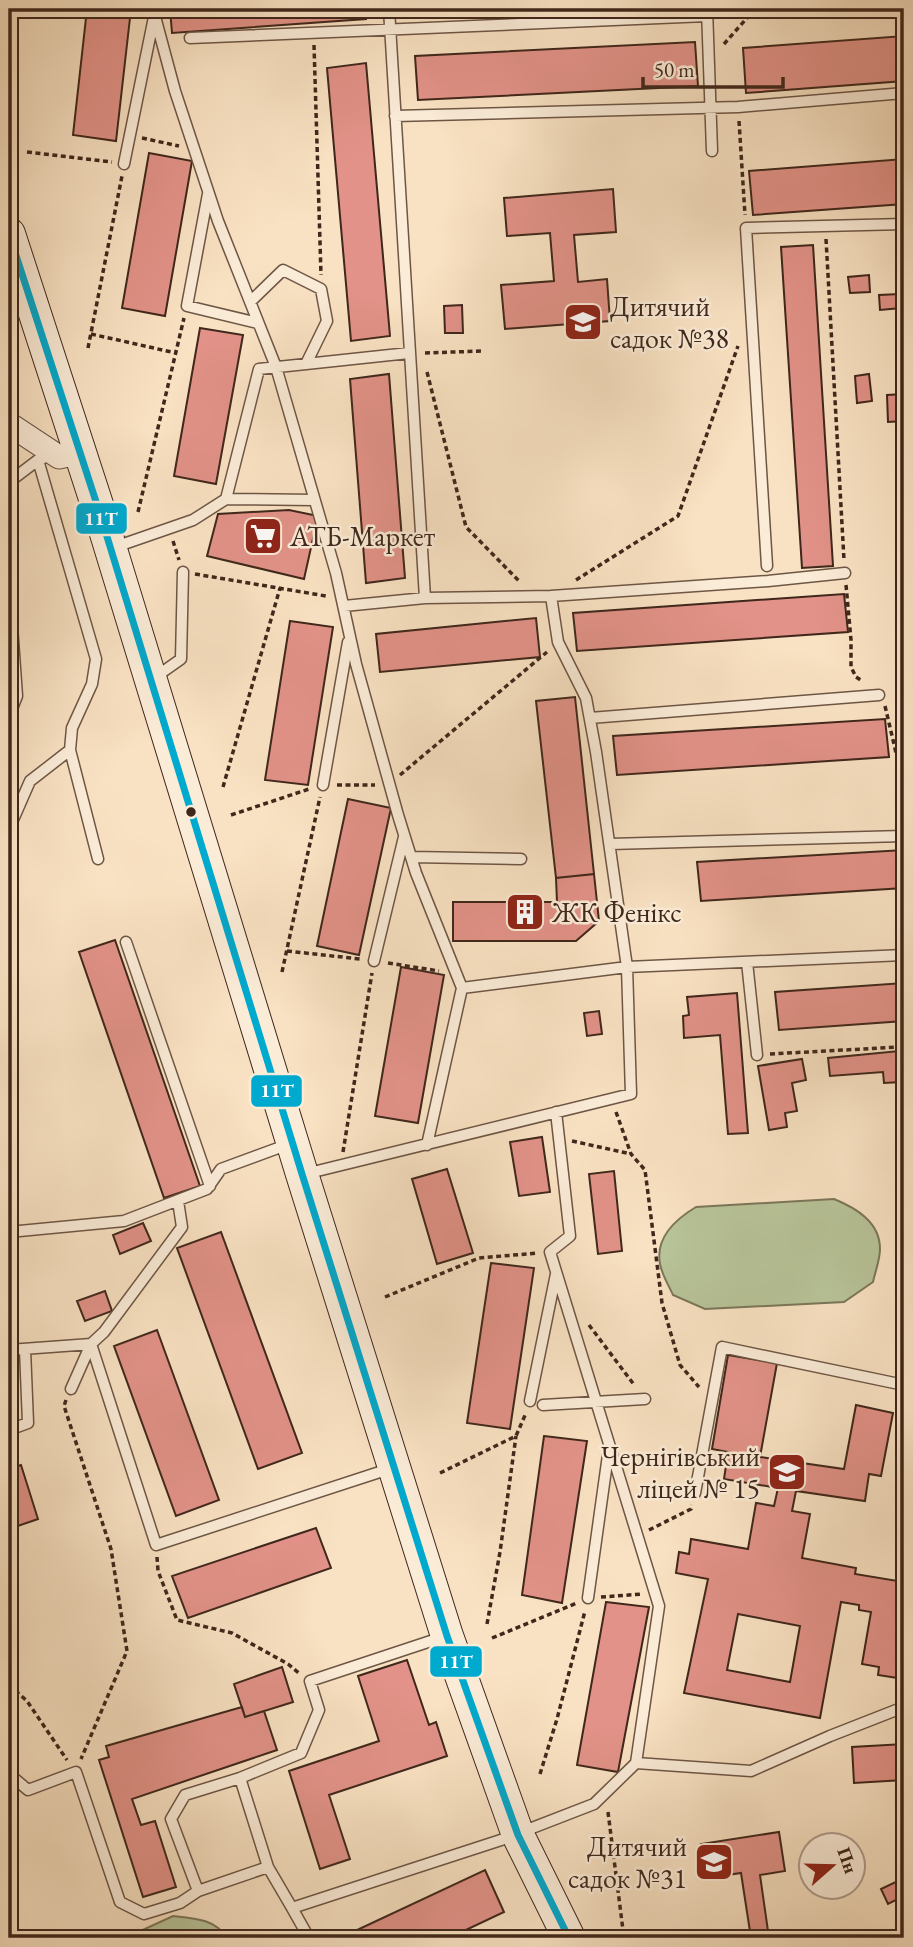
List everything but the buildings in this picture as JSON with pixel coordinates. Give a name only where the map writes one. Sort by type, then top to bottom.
[{"type":"main road","points":[[9,234],[58,456],[111,548],[302,1174],[447,1636],[518,1835],[569,1938]]},
{"type":"street","points":[[9,424],[58,456]]},
{"type":"lane","points":[[389,9],[425,598]]},
{"type":"lane","points":[[124,164],[153,11]]},
{"type":"lane","points":[[153,11],[175,91],[208,191],[276,368],[343,602],[349,635],[389,785],[411,857],[462,988],[427,1144]]},
{"type":"lane","points":[[190,38],[707,13],[712,151]]},
{"type":"lane","points":[[396,116],[738,107],[904,93]]},
{"type":"lane","points":[[208,191],[187,306],[258,323]]},
{"type":"lane","points":[[767,566],[746,228],[904,224]]},
{"type":"lane","points":[[250,302],[283,270],[321,289],[327,321],[306,364]]},
{"type":"lane","points":[[226,499],[259,369],[409,353]]},
{"type":"lane","points":[[9,482],[58,456],[96,659],[92,684],[72,728],[70,750],[98,859]]},
{"type":"lane","points":[[111,548],[193,520],[226,499],[314,500]]},
{"type":"lane","points":[[152,680],[181,659],[183,572]]},
{"type":"lane","points":[[343,602],[551,596],[845,573]]},
{"type":"lane","points":[[9,584],[17,696],[9,716]]},
{"type":"lane","points":[[302,1174],[631,1094],[627,967],[590,718],[586,698],[558,642],[551,596]]},
{"type":"lane","points":[[323,785],[349,635]]},
{"type":"lane","points":[[590,718],[879,695]]},
{"type":"lane","points":[[9,829],[30,781],[70,750]]},
{"type":"lane","points":[[374,961],[404,835]]},
{"type":"lane","points":[[610,844],[904,836]]},
{"type":"lane","points":[[411,857],[521,859]]},
{"type":"lane","points":[[126,942],[210,1186]]},
{"type":"lane","points":[[462,988],[627,967],[904,955]]},
{"type":"lane","points":[[747,962],[757,1055]]},
{"type":"lane","points":[[292,1908],[518,1835],[594,1804],[636,1763],[659,1606],[550,1252],[570,1236],[556,1112]]},
{"type":"lane","points":[[9,1232],[124,1221],[208,1189],[221,1169],[293,1143]]},
{"type":"lane","points":[[71,1389],[91,1344],[104,1332],[182,1227],[178,1201]]},
{"type":"lane","points":[[530,1401],[556,1271]]},
{"type":"lane","points":[[91,1344],[156,1545],[395,1467]]},
{"type":"lane","points":[[9,1350],[91,1344]]},
{"type":"lane","points":[[695,1493],[723,1347],[904,1385]]},
{"type":"lane","points":[[9,1430],[28,1423],[25,1349]]},
{"type":"lane","points":[[543,1405],[645,1399]]},
{"type":"lane","points":[[588,1598],[610,1446]]},
{"type":"lane","points":[[198,1891],[172,1819],[185,1795],[240,1778],[301,1754],[319,1710],[310,1681],[447,1636]]},
{"type":"lane","points":[[636,1763],[751,1771],[904,1707]]},
{"type":"lane","points":[[9,1773],[29,1790],[76,1772],[120,1902],[144,1914],[180,1903],[198,1891],[268,1867]]},
{"type":"lane","points":[[240,1778],[268,1867],[309,1938]]},
{"type":"path","points":[[708,61],[755,9]]},
{"type":"path","points":[[314,32],[321,289]]},
{"type":"path","points":[[738,107],[746,228]]},
{"type":"path","points":[[130,136],[194,149]]},
{"type":"path","points":[[27,152],[124,164],[88,348]]},
{"type":"path","points":[[825,224],[851,667],[856,677],[875,688],[886,708],[897,757],[904,771]]},
{"type":"path","points":[[138,512],[187,306]]},
{"type":"path","points":[[551,596],[678,516],[751,309]]},
{"type":"path","points":[[91,334],[176,353]]},
{"type":"path","points":[[409,353],[482,351]]},
{"type":"path","points":[[422,353],[466,527],[534,596]]},
{"type":"path","points":[[169,528],[183,572],[343,602]]},
{"type":"path","points":[[223,788],[279,588]]},
{"type":"path","points":[[389,785],[558,642]]},
{"type":"path","points":[[282,972],[323,785]]},
{"type":"path","points":[[287,951],[455,974]]},
{"type":"path","points":[[342,1159],[374,961]]},
{"type":"path","points":[[757,1055],[900,1047],[904,1053]]},
{"type":"path","points":[[611,1099],[631,1154],[645,1170],[662,1303],[680,1365],[712,1402]]},
{"type":"path","points":[[559,1138],[631,1154]]},
{"type":"path","points":[[385,1297],[479,1258],[550,1252]]},
{"type":"path","points":[[586,1322],[645,1399]]},
{"type":"path","points":[[71,1389],[64,1406],[111,1549],[127,1651],[76,1772]]},
{"type":"path","points":[[487,1624],[516,1436],[530,1401]]},
{"type":"path","points":[[440,1473],[516,1436]]},
{"type":"path","points":[[638,1536],[691,1509],[695,1493]]},
{"type":"path","points":[[156,1545],[158,1571],[177,1620],[232,1633],[288,1664],[310,1681]]},
{"type":"path","points":[[492,1638],[588,1598],[655,1594]]},
{"type":"path","points":[[540,1774],[588,1598]]},
{"type":"path","points":[[9,1685],[27,1701],[76,1772]]},
{"type":"path","points":[[606,1793],[624,1938]]},
{"type":"green space","points":[[834,1199],[865,1217],[876,1231],[880,1249],[873,1282],[844,1302],[705,1309],[673,1295],[661,1268],[661,1246],[675,1223],[696,1207]]},
{"type":"green space","points":[[173,1916],[210,1923],[226,1938],[133,1938],[138,1932]]},
{"type":"transit line","name":"11Т","points":[[9,234],[101,517],[447,1636],[518,1835],[569,1938]]},
{"type":"place","name":"Дитячий садок №38","points":[[583,322]]},
{"type":"place","name":"АТБ-Маркет","points":[[263,536]]},
{"type":"place","name":"ЖК Фенікс","points":[[525,912]]},
{"type":"place","name":"Чернігівський ліцей № 15","points":[[787,1472]]},
{"type":"place","name":"Дитячий садок №31","points":[[714,1862]]}]
